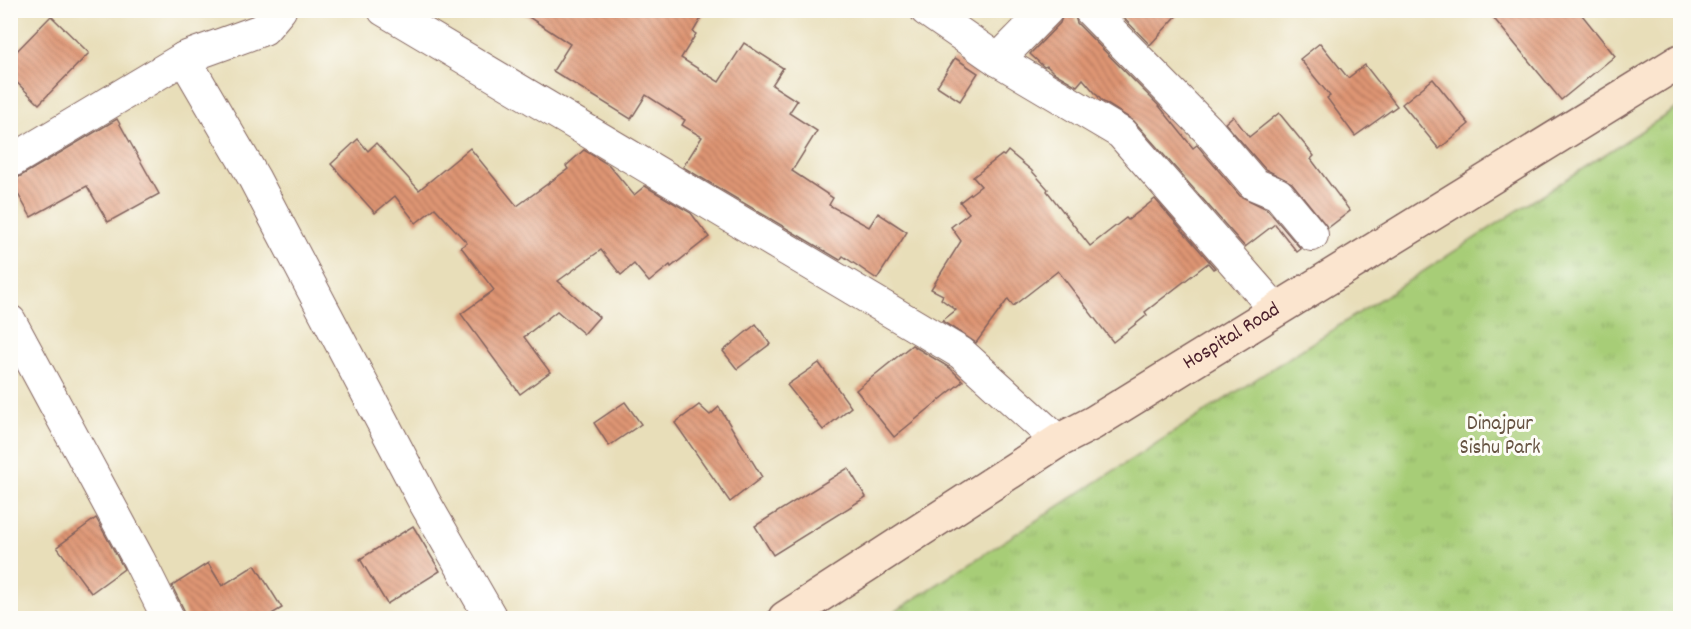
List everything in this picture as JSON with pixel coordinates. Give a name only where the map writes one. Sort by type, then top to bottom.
[{"type":"main road","name":"Hospital Road","points":[[785,618],[1058,441],[1092,423],[1680,61]]},
{"type":"street","points":[[10,162],[184,58],[264,29],[280,10]]},
{"type":"street","points":[[384,10],[961,353],[1058,441]]},
{"type":"street","points":[[926,10],[998,60],[1120,133],[1276,310]]},
{"type":"street","points":[[998,60],[1047,10]]},
{"type":"street","points":[[1090,10],[1208,130],[1254,184],[1278,194],[1312,235]]},
{"type":"street","points":[[184,58],[254,178],[425,503],[491,618]]},
{"type":"street","points":[[10,321],[168,618]]},
{"type":"green space","name":"Dinajpur Sishu Park","points":[[1680,106],[1680,618],[885,618]]},
{"type":"building","points":[[518,10],[706,10],[693,32],[696,34],[681,58],[719,82],[744,43],[783,68],[772,85],[797,101],[789,113],[817,131],[792,171],[833,198],[829,205],[869,227],[878,213],[907,232],[877,279],[843,256],[840,260],[683,167],[702,137],[682,125],[685,120],[646,95],[631,119],[553,71],[570,44]]},
{"type":"building","points":[[1064,10],[1073,10],[1077,23],[1160,107],[1193,148],[1197,145],[1240,196],[1267,209],[1301,249],[1297,252],[1275,224],[1245,247],[1134,121],[1102,101],[1083,79],[1077,86],[1047,66],[1044,67],[1030,54],[1060,23]]},
{"type":"building","points":[[1116,10],[1182,10],[1150,45]]},
{"type":"building","points":[[1487,10],[1578,10],[1615,56],[1561,100]]},
{"type":"building","points":[[51,16],[89,53],[39,104],[10,76],[10,58]]},
{"type":"building","points":[[1320,43],[1348,78],[1365,65],[1397,106],[1355,136],[1327,98],[1330,96],[1300,59]]},
{"type":"building","points":[[955,58],[978,73],[960,101],[937,86]]},
{"type":"building","points":[[1433,79],[1469,124],[1439,149],[1402,104]]},
{"type":"building","points":[[1279,113],[1314,156],[1311,159],[1350,211],[1328,228],[1292,183],[1265,169],[1225,123],[1233,116],[1249,137]]},
{"type":"building","points":[[117,119],[159,194],[108,222],[87,186],[31,217],[10,180],[19,177]]},
{"type":"building","points":[[358,139],[368,151],[376,143],[419,190],[470,148],[517,206],[568,169],[566,166],[584,150],[609,165],[634,195],[645,186],[691,213],[709,237],[649,282],[634,264],[621,275],[601,250],[558,281],[599,317],[584,334],[557,311],[524,337],[550,372],[520,394],[461,314],[494,290],[461,247],[467,243],[435,208],[416,223],[395,196],[375,213],[331,164]]},
{"type":"building","points":[[1008,151],[1031,170],[1048,189],[1047,191],[1090,246],[1155,199],[1215,268],[1213,269],[1208,263],[1145,312],[1147,315],[1113,342],[1058,271],[1013,306],[1008,299],[976,343],[942,321],[956,310],[941,299],[943,295],[931,289],[961,241],[951,227],[969,213],[960,202],[981,186],[973,177]]},
{"type":"building","points":[[756,324],[770,344],[737,369],[723,351]]},
{"type":"building","points":[[912,345],[950,368],[963,381],[894,437],[856,390]]},
{"type":"building","points":[[819,363],[851,407],[823,430],[787,385]]},
{"type":"building","points":[[625,402],[641,424],[609,446],[594,423]]},
{"type":"building","points":[[699,405],[710,415],[719,407],[762,477],[730,502],[675,423]]},
{"type":"building","points":[[848,468],[866,497],[773,555],[755,526]]},
{"type":"building","points":[[96,518],[124,569],[91,593],[57,547]]},
{"type":"building","points":[[413,526],[440,571],[387,604],[360,559]]},
{"type":"building","points":[[208,563],[222,586],[255,565],[282,608],[265,618],[186,618],[172,586]]}]
